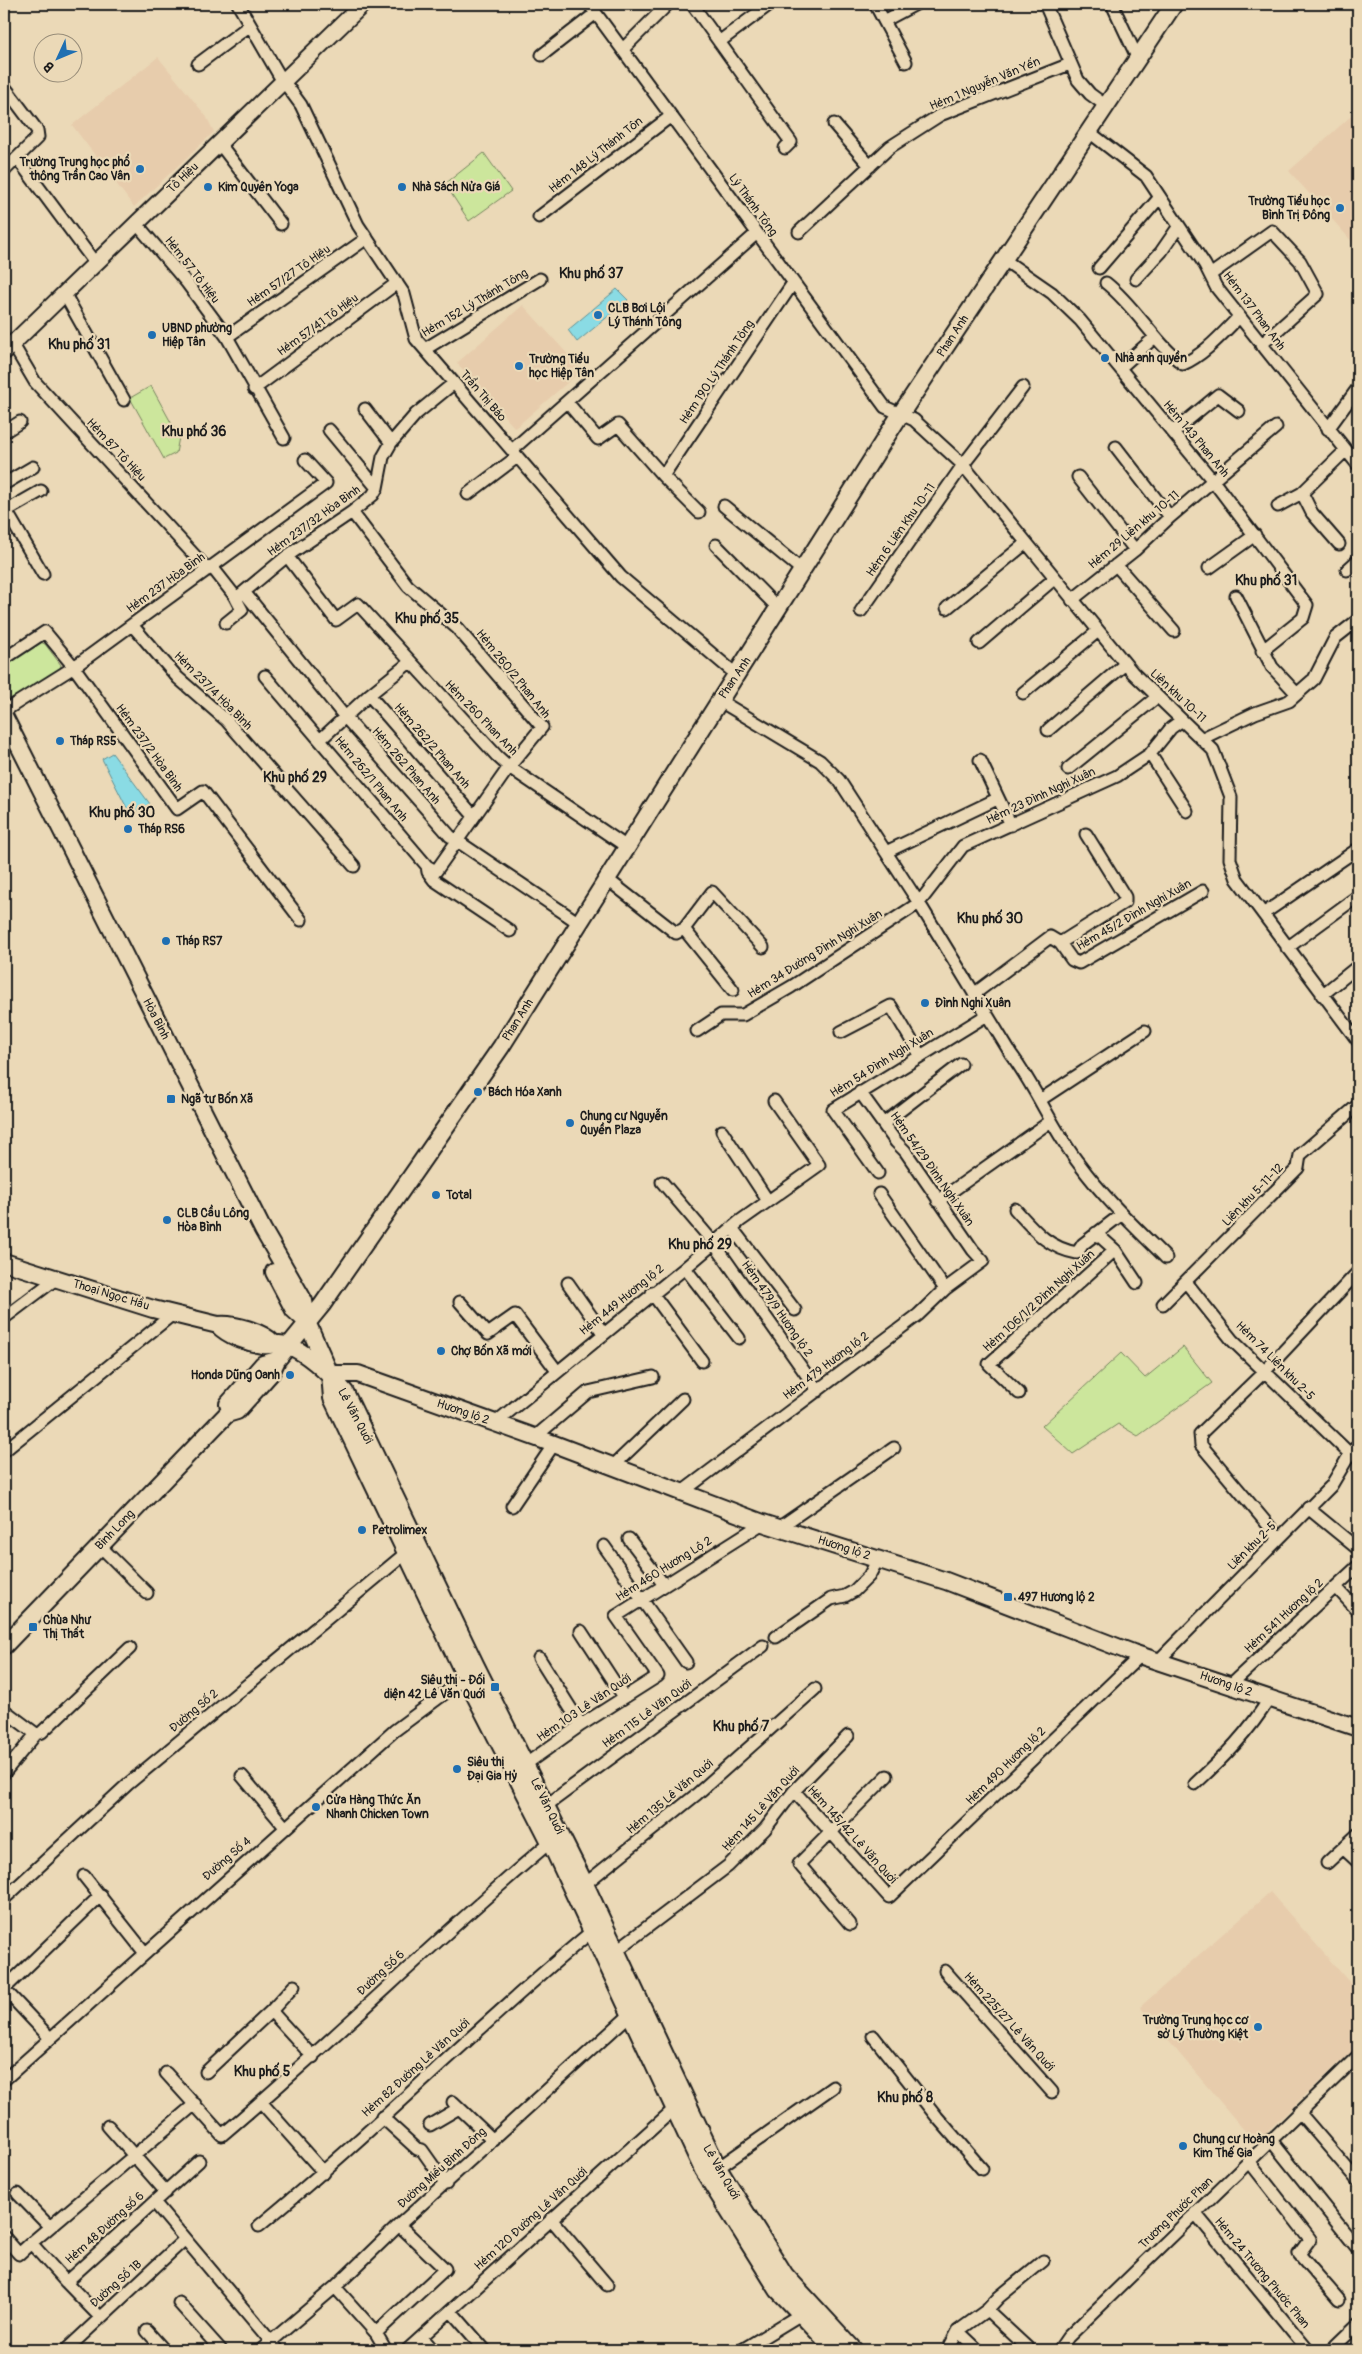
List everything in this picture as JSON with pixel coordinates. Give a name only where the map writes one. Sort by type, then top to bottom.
[{"type":"main road","name":"Phan Anh","points":[[281,1344],[307,1322],[322,1305],[441,1137],[501,1047],[720,701],[738,676],[900,415],[1104,106],[1174,4]]},
{"type":"main road","name":"Hòa Bình","points":[[4,716],[130,979]]},
{"type":"main road","name":"Hòa Bình","points":[[4,737],[263,1230],[304,1302],[307,1322],[330,1374]]},
{"type":"main road","name":"Thoại Ngọc Hầu","points":[[4,1262],[172,1314],[218,1326],[226,1324],[268,1337],[330,1374]]},
{"type":"main road","name":"Bình Long","points":[[4,1646],[227,1414],[237,1411],[271,1373],[281,1344]]},
{"type":"main road","name":"Hương lộ 2","points":[[330,1374],[358,1374],[535,1437],[764,1523],[946,1581],[1141,1655],[1228,1686],[1358,1728]]},
{"type":"main road","name":"Lê Văn Quới","points":[[330,1374],[332,1398],[406,1553],[472,1673],[526,1764],[547,1805],[555,1838],[585,1884],[617,1950],[635,2009],[674,2110],[703,2170],[778,2290],[835,2350]]},
{"type":"main road","name":"Lê Văn Quới","points":[[330,1374],[345,1392],[472,1673],[555,1838],[592,1932],[635,2009],[718,2168],[785,2275],[854,2350]]},
{"type":"street","name":"Trần Thị Báo","points":[[238,4],[249,26],[283,81],[301,105],[347,204],[407,301],[413,332],[425,349],[621,577],[738,676]]},
{"type":"street","name":"Tô Hiệu","points":[[8,348],[362,4]]},
{"type":"street","points":[[622,49],[668,4]]},
{"type":"street","points":[[692,4],[791,142],[785,148]]},
{"type":"street","points":[[719,42],[770,4]]},
{"type":"street","points":[[875,4],[906,62]]},
{"type":"street","points":[[884,21],[916,4]]},
{"type":"street","points":[[1045,4],[1070,64],[1084,88],[1104,106]]},
{"type":"street","points":[[1112,4],[1137,57]]},
{"type":"street","points":[[542,55],[593,8]]},
{"type":"street","name":"Lý Thánh Tông","points":[[593,8],[670,116],[885,407],[900,415]]},
{"type":"street","points":[[198,64],[249,26]]},
{"type":"street","name":"Hẻm 1 Nguyễn Văn Yến","points":[[799,232],[890,147],[940,115],[1070,64]]},
{"type":"street","points":[[4,86],[38,134],[37,140],[4,171]]},
{"type":"street","name":"Hẻm 148 Lý Thánh Tôn","points":[[539,217],[670,116]]},
{"type":"street","points":[[834,124],[870,166]]},
{"type":"street","name":"Hẻm 137 Phan Anh","points":[[1088,131],[1146,176],[1180,226],[1216,287],[1358,465]]},
{"type":"street","points":[[219,143],[282,224]]},
{"type":"street","points":[[18,158],[95,263]]},
{"type":"street","points":[[1099,268],[1160,196]]},
{"type":"street","name":"Hẻm 57 Tô Hiệu","points":[[136,223],[187,283],[227,337],[254,389],[284,438]]},
{"type":"street","points":[[1136,279],[1161,252],[1180,226]]},
{"type":"street","points":[[1210,275],[1272,231],[1300,261],[1318,294],[1261,345]]},
{"type":"street","points":[[468,494],[514,454],[567,402],[756,233]]},
{"type":"street","name":"Hẻm 57/27 Tô Hiệu","points":[[227,337],[367,238]]},
{"type":"street","name":"Hẻm 143 Phan Anh","points":[[1003,259],[1052,293],[1080,320],[1214,482],[1307,605],[1303,618],[1262,651]]},
{"type":"street","name":"Hẻm 152 Lý Thánh Tông","points":[[425,349],[540,280]]},
{"type":"street","name":"Hẻm 57/41 Tô Hiệu","points":[[254,389],[397,283]]},
{"type":"street","name":"Hẻm 190 Lý Thánh Tông","points":[[663,476],[793,283]]},
{"type":"street","points":[[1106,283],[1125,299],[1155,337],[1172,356],[1183,364],[1218,338],[1239,317]]},
{"type":"street","points":[[64,293],[124,400]]},
{"type":"street","points":[[1120,368],[1155,337]]},
{"type":"street","name":"Hẻm 87 Tô Hiệu","points":[[8,348],[35,382],[210,568]]},
{"type":"street","name":"Hẻm 237/32 Hòa Bình","points":[[239,594],[287,556],[352,512],[377,488],[383,457],[391,443],[416,414],[454,383]]},
{"type":"street","name":"Hẻm 6 Liên Khu 10-11","points":[[861,611],[963,465],[1023,387]]},
{"type":"street","points":[[1328,429],[1348,405],[1358,388]]},
{"type":"street","points":[[1173,432],[1218,395],[1239,411]]},
{"type":"street","points":[[567,402],[598,439],[618,425],[663,476],[699,512]]},
{"type":"street","points":[[365,409],[391,443]]},
{"type":"street","name":"Liên khu 10-11","points":[[900,415],[914,420],[963,465],[1124,664],[1157,697],[1203,738],[1213,750],[1231,797],[1230,859],[1237,880],[1358,1041]]},
{"type":"street","points":[[4,432],[20,422]]},
{"type":"street","name":"Hẻm 29 Liên khu 10-11","points":[[1072,600],[1135,550],[1170,517],[1214,482],[1276,427]]},
{"type":"street","points":[[329,430],[377,488]]},
{"type":"street","points":[[1116,447],[1170,517]]},
{"type":"street","points":[[1278,506],[1302,493],[1345,451]]},
{"type":"street","name":"Hẻm 237 Hòa Bình","points":[[4,711],[74,667],[326,484],[305,460]]},
{"type":"street","points":[[4,484],[33,467]]},
{"type":"street","points":[[1078,477],[1135,550]]},
{"type":"street","points":[[41,492],[5,510],[43,574]]},
{"type":"street","points":[[1302,493],[1312,512],[1339,544]]},
{"type":"street","points":[[724,506],[802,571]]},
{"type":"street","name":"Hẻm 260/2 Phan Anh","points":[[352,512],[408,586],[457,628],[542,727],[509,767]]},
{"type":"street","points":[[1209,568],[1254,535]]},
{"type":"street","points":[[947,608],[1026,543]]},
{"type":"street","points":[[716,545],[779,609]]},
{"type":"street","name":"Hẻm 260 Phan Anh","points":[[287,556],[336,620],[358,604],[509,767],[627,847]]},
{"type":"street","points":[[1347,570],[1358,560]]},
{"type":"street","points":[[1116,565],[1174,631]]},
{"type":"street","points":[[210,568],[239,594],[242,610],[226,623]]},
{"type":"street","points":[[979,643],[1055,578]]},
{"type":"street","name":"Hẻm 262 Phan Anh","points":[[239,594],[455,842],[579,923]]},
{"type":"street","points":[[1236,596],[1262,651],[1272,667],[1297,694]]},
{"type":"street","points":[[1203,738],[1255,713],[1289,701],[1314,679],[1334,638],[1358,620]]},
{"type":"street","name":"Hẻm 237/4 Hòa Bình","points":[[132,625],[178,678],[226,720],[354,866]]},
{"type":"street","points":[[1022,693],[1098,631]]},
{"type":"street","points":[[4,658],[46,632],[74,667]]},
{"type":"street","points":[[320,740],[369,694],[410,662]]},
{"type":"street","points":[[1048,730],[1124,664]]},
{"type":"street","name":"Hẻm 237/2 Hòa Bình","points":[[74,667],[178,810],[203,791],[301,920]]},
{"type":"street","name":"Hẻm 262/1 Phan Anh","points":[[266,676],[427,866],[428,872],[434,880],[510,931]]},
{"type":"street","name":"Hẻm 262/2 Phan Anh","points":[[369,694],[473,815]]},
{"type":"street","points":[[1068,769],[1157,697]]},
{"type":"street","points":[[720,701],[820,761],[851,795],[871,831],[919,903],[1079,1164],[1122,1214],[1166,1258]]},
{"type":"street","name":"Hẻm 23 Đình Nghi Xuân","points":[[919,903],[963,846],[1117,776],[1150,754],[1171,728],[1182,720]]},
{"type":"street","points":[[1150,754],[1188,812]]},
{"type":"street","points":[[980,760],[1011,825]]},
{"type":"street","points":[[427,866],[436,870],[473,815],[509,767]]},
{"type":"street","points":[[886,852],[997,799]]},
{"type":"street","points":[[974,994],[1050,937],[1060,943],[1120,907],[1125,902],[1125,897],[1086,834]]},
{"type":"street","points":[[1263,914],[1358,849]]},
{"type":"street","points":[[607,879],[676,933],[684,929],[712,892],[763,947]]},
{"type":"street","name":"Hẻm 45/2 Đình Nghi Xuân","points":[[1060,943],[1072,960],[1080,963],[1203,891]]},
{"type":"street","points":[[1287,948],[1358,896]]},
{"type":"street","name":"Hẻm 34 Đường Đình Nghi Xuân","points":[[697,1031],[720,1015],[743,1015],[791,987],[919,903]]},
{"type":"street","points":[[684,929],[733,990]]},
{"type":"street","points":[[1322,995],[1358,966]]},
{"type":"street","points":[[841,1032],[891,1006],[920,1055]]},
{"type":"street","name":"Hẻm 54 Đình Nghi Xuân","points":[[878,1173],[833,1110],[986,1015]]},
{"type":"street","points":[[1040,1100],[1145,1031]]},
{"type":"street","points":[[883,1124],[960,1064]]},
{"type":"street","name":"Hẻm 54/29 Đình Nghi Xuân","points":[[860,1092],[896,1142],[905,1151],[938,1201],[983,1261]]},
{"type":"street","name":"Hẻm 449 Hương lộ 2","points":[[495,1423],[685,1268],[713,1242],[818,1167],[819,1163],[774,1100]]},
{"type":"street","name":"Liên khu 5-11-12","points":[[1163,1304],[1298,1168],[1300,1155],[1358,1105]]},
{"type":"street","points":[[938,1201],[1051,1121]]},
{"type":"street","points":[[722,1131],[768,1201]]},
{"type":"street","name":"Hẻm 479/9 Hương lộ 2","points":[[662,1182],[713,1242],[818,1391]]},
{"type":"street","points":[[879,1194],[945,1289]]},
{"type":"street","points":[[1015,1209],[1042,1238],[1054,1246],[1077,1253],[1083,1244],[1122,1214]]},
{"type":"street","points":[[732,1228],[795,1310]]},
{"type":"street","points":[[1096,1233],[1115,1250],[1137,1283]]},
{"type":"street","name":"Hẻm 106/1/2 Đình Nghi Xuân","points":[[1019,1392],[989,1364],[1115,1250]]},
{"type":"street","name":"Hẻm 479 Hương lộ 2","points":[[682,1492],[768,1425],[818,1391],[918,1315],[945,1289],[983,1261]]},
{"type":"street","points":[[685,1268],[739,1338]]},
{"type":"street","points":[[1279,1538],[1231,1484],[1201,1445],[1200,1434],[1265,1371],[1358,1272]]},
{"type":"street","points":[[4,1318],[57,1278]]},
{"type":"street","name":"Hẻm 74 Liên khu 2-5","points":[[1186,1282],[1232,1340],[1354,1449]]},
{"type":"street","points":[[568,1283],[603,1333]]},
{"type":"street","points":[[652,1293],[702,1361]]},
{"type":"street","points":[[460,1302],[488,1334],[515,1315],[557,1371]]},
{"type":"street","points":[[4,1451],[172,1314]]},
{"type":"street","points":[[535,1437],[588,1392],[653,1377]]},
{"type":"street","points":[[613,1466],[683,1399]]},
{"type":"street","points":[[512,1506],[554,1444]]},
{"type":"street","points":[[780,1528],[894,1448]]},
{"type":"street","name":"Liên khu 2-5","points":[[1158,1661],[1331,1486],[1354,1449]]},
{"type":"street","points":[[1308,1508],[1358,1549]]},
{"type":"street","name":"Hẻm 460 Hương Lộ 2","points":[[658,1676],[616,1616],[764,1523]]},
{"type":"street","points":[[628,1540],[664,1585]]},
{"type":"street","points":[[100,1546],[148,1593]]},
{"type":"street","points":[[604,1546],[643,1598],[686,1662]]},
{"type":"street","name":"Đường Số 2","points":[[5,1898],[128,1784],[406,1553]]},
{"type":"street","points":[[776,1637],[831,1599],[845,1596],[854,1590],[869,1576],[878,1559]]},
{"type":"street","name":"Hẻm 541 Hương lộ 2","points":[[1228,1686],[1358,1566]]},
{"type":"street","points":[[1336,1587],[1358,1611]]},
{"type":"street","points":[[581,1631],[624,1697]]},
{"type":"street","name":"Hẻm 115 Lê Văn Quới","points":[[547,1805],[763,1646]]},
{"type":"street","points":[[4,1773],[36,1734],[42,1732],[130,1648]]},
{"type":"street","name":"Hẻm 490 Hương lộ 2","points":[[889,1897],[1141,1655]]},
{"type":"street","points":[[539,1658],[581,1725]]},
{"type":"street","name":"Đường Số 4","points":[[4,2080],[394,1731],[472,1673]]},
{"type":"street","name":"Hẻm 103 Lê Văn Quới","points":[[526,1764],[581,1725],[658,1676]]},
{"type":"street","name":"Hẻm 135 Lê Văn Quới","points":[[585,1884],[697,1794],[815,1689]]},
{"type":"street","points":[[1195,1784],[1241,1737],[1270,1699]]},
{"type":"street","points":[[4,1710],[36,1734]]},
{"type":"street","name":"Hẻm 145 Lê Văn Quới","points":[[617,1950],[728,1866],[764,1829],[794,1791],[848,1736]]},
{"type":"street","points":[[242,1776],[285,1827]]},
{"type":"street","points":[[850,1924],[799,1864],[887,1776]]},
{"type":"street","name":"Hẻm 145/42 Lê Văn Quới","points":[[794,1791],[889,1897]]},
{"type":"street","points":[[1327,1863],[1358,1834]]},
{"type":"street","name":"Đường Số 6","points":[[195,2104],[222,2135],[313,2057],[396,1978],[555,1838]]},
{"type":"street","points":[[1343,1848],[1358,1862]]},
{"type":"street","points":[[84,1876],[146,1953]]},
{"type":"street","points":[[50,2038],[4,1989],[100,1895]]},
{"type":"street","name":"Hẻm 82 Đường Lê Văn Quới","points":[[259,2226],[324,2173],[382,2117],[538,1976],[592,1932]]},
{"type":"street","name":"Hẻm 225/27 Lê Văn Quới","points":[[945,1971],[1052,2092]]},
{"type":"street","points":[[206,2072],[294,1986]]},
{"type":"street","name":"Đường Miếu Bình Đông","points":[[261,2350],[274,2346],[399,2225],[635,2009]]},
{"type":"street","points":[[271,2010],[313,2057]]},
{"type":"street","points":[[874,2036],[937,2117],[982,2169]]},
{"type":"street","name":"Trương Phước Phan","points":[[1059,2350],[1068,2337],[1270,2139],[1358,2056]]},
{"type":"street","points":[[4,2237],[19,2254],[195,2104],[166,2073]]},
{"type":"street","points":[[718,2168],[833,2088]]},
{"type":"street","points":[[261,2102],[324,2173]]},
{"type":"street","points":[[430,2125],[456,2105],[494,2140]]},
{"type":"street","name":"Hẻm 120 Đường Lê Văn Quới","points":[[407,2350],[674,2110]]},
{"type":"street","points":[[1299,2112],[1358,2181]]},
{"type":"street","points":[[382,2117],[417,2149],[422,2150],[446,2184]]},
{"type":"street","points":[[108,2126],[166,2192]]},
{"type":"street","points":[[1270,2139],[1358,2249]]},
{"type":"street","name":"Hẻm 48 Đường số 6","points":[[100,2316],[66,2282],[199,2161]]},
{"type":"street","points":[[1249,2161],[1310,2239],[1299,2254],[1339,2300]]},
{"type":"street","points":[[18,2194],[50,2226]]},
{"type":"street","points":[[154,2202],[274,2346]]},
{"type":"street","name":"Hẻm 24 Trương Phước Phan","points":[[1195,2213],[1308,2350]]},
{"type":"street","points":[[551,2219],[607,2285]]},
{"type":"street","points":[[376,2333],[445,2270],[399,2225]]},
{"type":"street","name":"Đường Số 1B","points":[[66,2350],[100,2316],[186,2239]]},
{"type":"street","points":[[31,2243],[66,2282]]},
{"type":"street","points":[[948,2350],[958,2331],[987,2310],[999,2297],[1043,2261]]},
{"type":"street","points":[[335,2287],[376,2333],[386,2350]]},
{"type":"street","points":[[179,2302],[221,2350]]},
{"type":"street","points":[[987,2310],[1030,2350]]},
{"type":"street","points":[[450,2311],[485,2350]]},
{"type":"street","points":[[742,2350],[801,2314]]},
{"type":"street","points":[[1331,2350],[1358,2324]]},
{"type":"street","points":[[147,2331],[164,2350]]},
{"type":"street","points":[[958,2331],[978,2350]]},
{"type":"street","points":[[422,2337],[433,2350]]},
{"type":"shaded area","name":"Trường Trung học phổ thông Trần Cao Vân","points":[[158,57],[206,116],[214,132],[134,207],[72,125]]},
{"type":"shaded area","name":"Trường Tiểu học Bình Trị Đông","points":[[1358,110],[1358,245],[1356,246],[1289,171]]},
{"type":"shaded area","name":"Trường Tiểu học Hiệp Tân","points":[[523,305],[582,370],[515,428],[457,363]]},
{"type":"shaded area","name":"Trường Trung học cơ sở Lý Thường Kiệt","points":[[1270,1892],[1358,1992],[1358,2048],[1340,2062],[1255,2143],[1140,2007]]},
{"type":"green space","points":[[484,153],[511,191],[469,221],[445,184]]},
{"type":"green space","points":[[151,386],[179,437],[176,453],[164,459],[130,398]]},
{"type":"green space","points":[[38,641],[45,644],[61,665],[59,672],[5,705],[4,663]]},
{"type":"green space","points":[[1183,1347],[1212,1383],[1138,1436],[1118,1424],[1073,1454],[1042,1426],[1121,1353],[1145,1378]]},
{"type":"water","name":"CLB Bơi Lội Lý Thánh Tông","points":[[617,289],[628,300],[577,342],[568,330]]},
{"type":"water","points":[[112,753],[150,804],[130,814],[102,759]]},
{"type":"place","name":"Trường Trung học phổ thông Trần Cao Vân","points":[[140,169]]},
{"type":"place","name":"Kim Quyên Yoga","points":[[208,187]]},
{"type":"place","name":"Nhà Sách Nửa Giá","points":[[402,187]]},
{"type":"place","name":"Trường Tiểu học Bình Trị Đông","points":[[1340,208]]},
{"type":"place","name":"CLB Bơi Lội Lý Thánh Tông","points":[[598,315]]},
{"type":"place","name":"UBND phường Hiệp Tân","points":[[152,335]]},
{"type":"place","name":"Nhà anh quyền","points":[[1105,358]]},
{"type":"place","name":"Trường Tiểu học Hiệp Tân","points":[[519,366]]},
{"type":"place","name":"Tháp RS5","points":[[60,741]]},
{"type":"place","name":"Tháp RS6","points":[[128,829]]},
{"type":"place","name":"Tháp RS7","points":[[166,941]]},
{"type":"place","name":"Đình Nghi Xuân","points":[[925,1003]]},
{"type":"place","name":"Bách Hóa Xanh","points":[[478,1092]]},
{"type":"place","name":"Ngã tư Bốn Xã","points":[[171,1099]]},
{"type":"place","name":"Chung cư Nguyễn Quyền Plaza","points":[[570,1123]]},
{"type":"place","name":"Total","points":[[436,1195]]},
{"type":"place","name":"CLB Cầu Lông Hòa Bình","points":[[167,1220]]},
{"type":"place","name":"Chợ Bốn Xã mới","points":[[441,1351]]},
{"type":"place","name":"Honda Dũng Oanh","points":[[290,1375]]},
{"type":"place","name":"Petrolimex","points":[[362,1530]]},
{"type":"place","name":"497 Hương lộ 2","points":[[1008,1597]]},
{"type":"place","name":"Chùa Như Thị Thất","points":[[33,1627]]},
{"type":"place","name":"Siêu thị - Đối diện 42 Lê Văn Quới","points":[[495,1687]]},
{"type":"place","name":"Siêu thị Đại Gia Hỷ","points":[[457,1769]]},
{"type":"place","name":"Cửa Hàng Thức Ăn Nhanh Chicken Town","points":[[316,1807]]},
{"type":"place","name":"Trường Trung học cơ sở Lý Thường Kiệt","points":[[1258,2027]]},
{"type":"place","name":"Chung cư Hoàng Kim Thế Gia","points":[[1183,2146]]},
{"type":"district","name":"Khu phố 37","points":[[591,273]]},
{"type":"district","name":"Khu phố 31","points":[[79,344]]},
{"type":"district","name":"Khu phố 36","points":[[194,431]]},
{"type":"district","name":"Khu phố 31","points":[[1266,580]]},
{"type":"district","name":"Khu phố 35","points":[[427,618]]},
{"type":"district","name":"Khu phố 29","points":[[295,777]]},
{"type":"district","name":"Khu phố 30","points":[[122,812]]},
{"type":"district","name":"Khu phố 30","points":[[990,918]]},
{"type":"district","name":"Khu phố 29","points":[[700,1244]]},
{"type":"district","name":"Khu phố 7","points":[[741,1726]]},
{"type":"district","name":"Khu phố 5","points":[[262,2071]]},
{"type":"district","name":"Khu phố 8","points":[[905,2097]]}]
